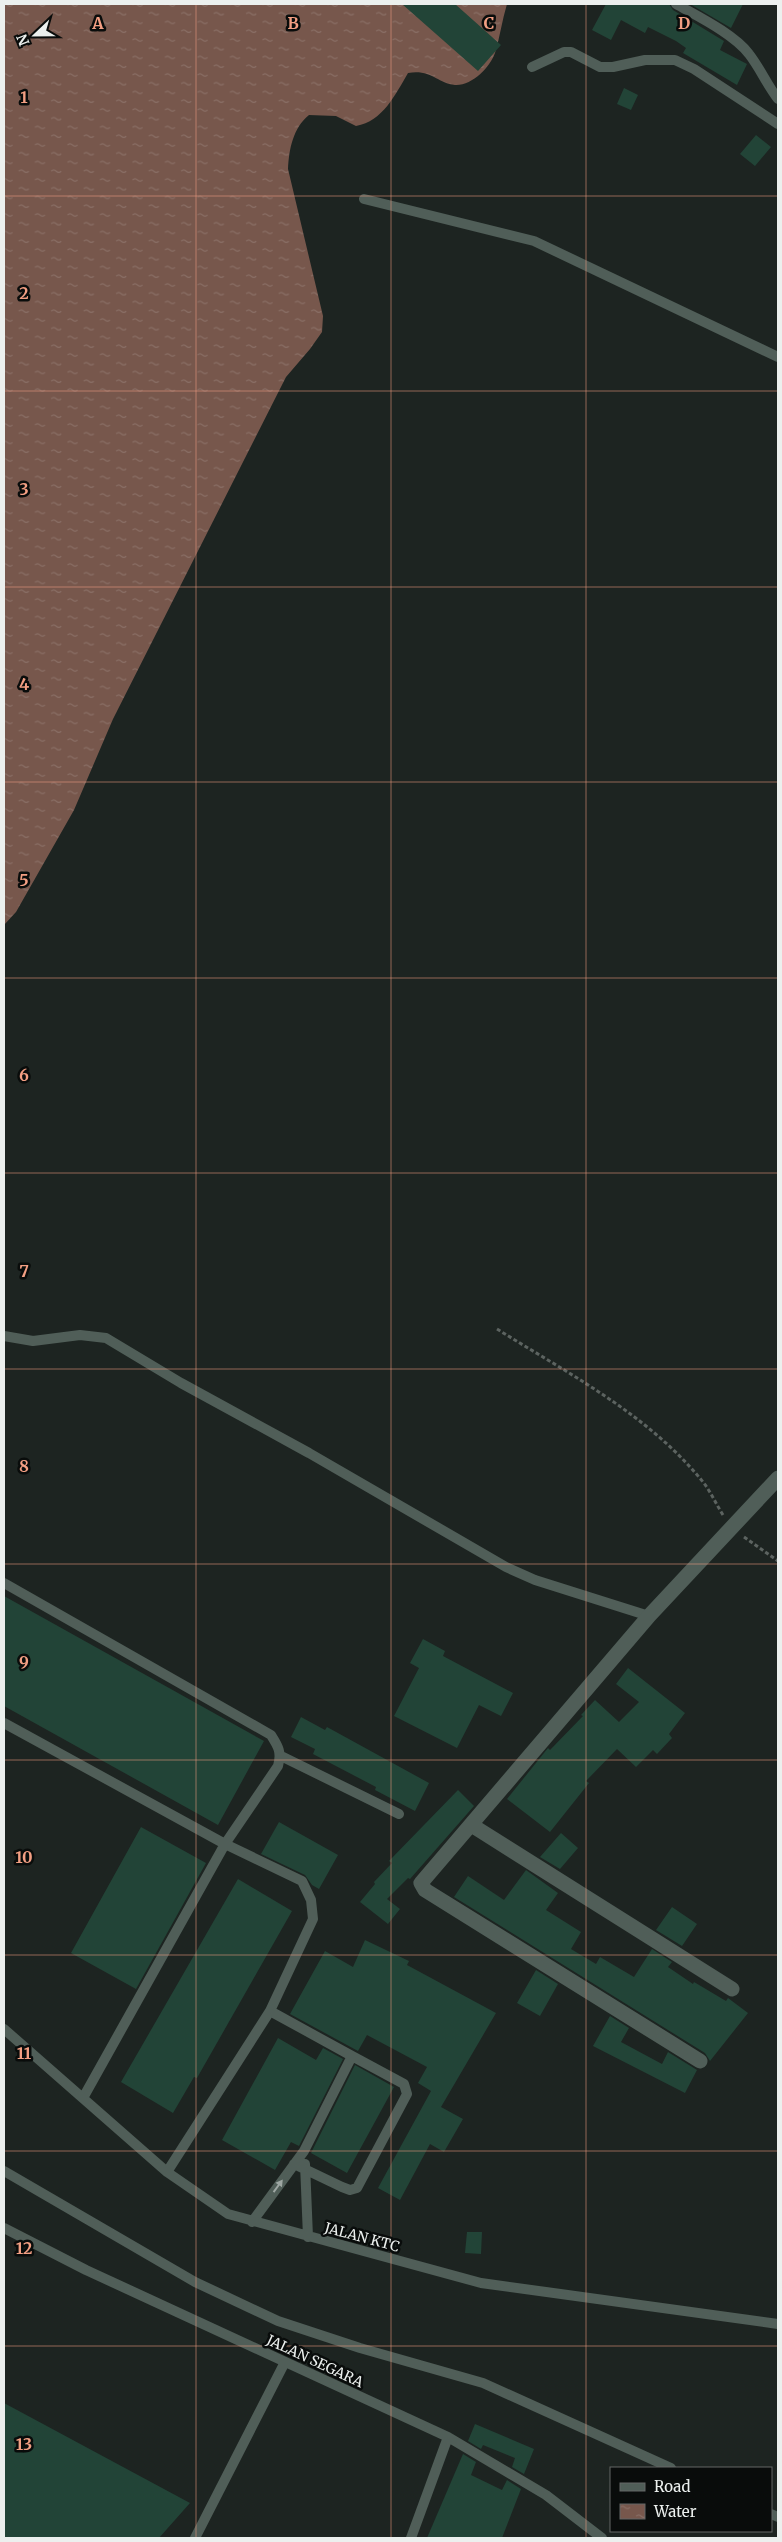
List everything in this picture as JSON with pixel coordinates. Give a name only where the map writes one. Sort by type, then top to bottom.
[{"type":"street","points":[[700,2062],[425,1890],[421,1883],[472,1826],[650,1616],[778,1478]]},
{"type":"street","points":[[472,1826],[732,1989]]},
{"type":"lane","points":[[676,4],[705,21],[749,53],[768,86],[778,99]]},
{"type":"lane","points":[[532,67],[564,52],[571,52],[600,67],[612,67],[645,60],[675,60],[694,69],[778,124]]},
{"type":"lane","points":[[364,199],[534,241],[778,357]]},
{"type":"lane","points":[[4,1336],[33,1341],[80,1335],[106,1338],[506,1567],[535,1580],[650,1616]]},
{"type":"lane","points":[[4,1583],[271,1735],[280,1748],[281,1756],[278,1766],[225,1844],[83,2098]]},
{"type":"lane","points":[[4,1723],[225,1844],[302,1881],[311,1900],[313,1919],[270,2011],[167,2172]]},
{"type":"lane","points":[[281,1756],[399,1814]]},
{"type":"lane","points":[[270,2011],[404,2084],[407,2094],[357,2188],[350,2190],[342,2187],[294,2164]]},
{"type":"lane","name":"JALAN KTC","points":[[4,2029],[167,2172],[228,2214],[481,2283],[778,2324]]},
{"type":"lane","points":[[252,2222],[304,2150],[352,2056]]},
{"type":"lane","points":[[304,2150],[308,2237]]},
{"type":"lane","points":[[4,2171],[195,2282],[278,2321],[360,2348],[483,2383],[669,2467]]},
{"type":"lane","name":"JALAN SEGARA","points":[[4,2228],[86,2270],[448,2437],[546,2495],[602,2538]]},
{"type":"lane","points":[[195,2538],[285,2362]]},
{"type":"lane","points":[[411,2538],[448,2437]]},
{"type":"path","points":[[497,1329],[632,1414],[668,1446],[703,1483],[732,1529],[778,1561]]},
{"type":"water","points":[[4,4],[507,4],[493,58],[485,70],[474,79],[455,85],[423,73],[408,73],[387,106],[374,119],[356,126],[336,116],[309,115],[299,126],[289,154],[288,169],[323,316],[322,332],[286,377],[113,719],[74,810],[16,912],[4,925]]},
{"type":"building","points":[[402,4],[455,4],[501,45],[478,71]]},
{"type":"building","points":[[606,4],[669,4],[673,10],[724,41],[720,50],[747,64],[737,85],[683,53],[686,48],[676,41],[648,27],[645,33],[621,20],[611,40],[592,30]]},
{"type":"building","points":[[690,4],[743,4],[731,28]]},
{"type":"building","points":[[624,88],[638,95],[631,110],[617,104]]},
{"type":"building","points":[[756,135],[771,147],[755,166],[740,154]]},
{"type":"building","points":[[4,1596],[264,1741],[218,1825],[4,1706]]},
{"type":"building","points":[[423,1639],[445,1651],[443,1656],[513,1693],[501,1716],[479,1705],[457,1748],[394,1716],[419,1668],[410,1663]]},
{"type":"building","points":[[628,1668],[685,1713],[669,1734],[672,1738],[657,1754],[653,1750],[636,1767],[617,1749],[586,1781],[589,1783],[550,1832],[507,1799],[548,1748],[550,1750],[583,1716],[581,1715],[595,1700],[619,1722],[639,1702],[616,1684]]},
{"type":"building","points":[[301,1717],[325,1730],[327,1727],[429,1783],[415,1811],[375,1790],[376,1787],[313,1754],[315,1749],[291,1737]]},
{"type":"building","points":[[458,1790],[474,1806],[410,1879],[408,1878],[387,1899],[400,1909],[388,1924],[360,1902],[375,1884],[374,1882],[392,1863],[389,1861]]},
{"type":"building","points":[[279,1822],[338,1855],[319,1889],[312,1885],[305,1875],[261,1854]]},
{"type":"building","points":[[141,1827],[206,1863],[136,1989],[71,1953]]},
{"type":"building","points":[[561,1833],[578,1848],[560,1869],[540,1857]]},
{"type":"building","points":[[526,1870],[558,1893],[546,1910],[581,1932],[571,1949],[596,1964],[600,1957],[634,1977],[652,1949],[672,1962],[668,1967],[693,1984],[694,1982],[726,2001],[728,1998],[748,2013],[710,2061],[705,2053],[454,1897],[468,1876],[504,1900]]},
{"type":"building","points":[[238,1879],[292,1911],[197,2078],[194,2077],[173,2113],[121,2082]]},
{"type":"building","points":[[672,1907],[697,1924],[682,1946],[656,1930]]},
{"type":"building","points":[[365,1940],[409,1961],[407,1965],[496,2013],[441,2107],[463,2119],[444,2152],[430,2144],[400,2200],[378,2188],[431,2091],[418,2083],[427,2067],[367,2035],[358,2051],[290,2014],[325,1951],[353,1967]]},
{"type":"building","points":[[536,1970],[558,1984],[540,2016],[517,2003]]},
{"type":"building","points":[[610,2016],[629,2028],[621,2042],[662,2064],[668,2052],[697,2070],[685,2093],[593,2046]]},
{"type":"building","points":[[278,2038],[316,2060],[323,2048],[343,2059],[299,2146],[291,2142],[275,2170],[222,2140]]},
{"type":"building","points":[[355,2065],[394,2087],[347,2173],[311,2153]]},
{"type":"building","points":[[467,2232],[482,2232],[481,2254],[465,2253]]},
{"type":"building","points":[[4,2403],[190,2503],[159,2538],[4,2538]]},
{"type":"building","points":[[475,2424],[534,2449],[524,2474],[512,2467],[515,2458],[483,2445],[481,2449],[468,2441]]},
{"type":"building","points":[[463,2454],[476,2462],[471,2475],[502,2490],[507,2480],[521,2489],[502,2538],[427,2538]]}]
